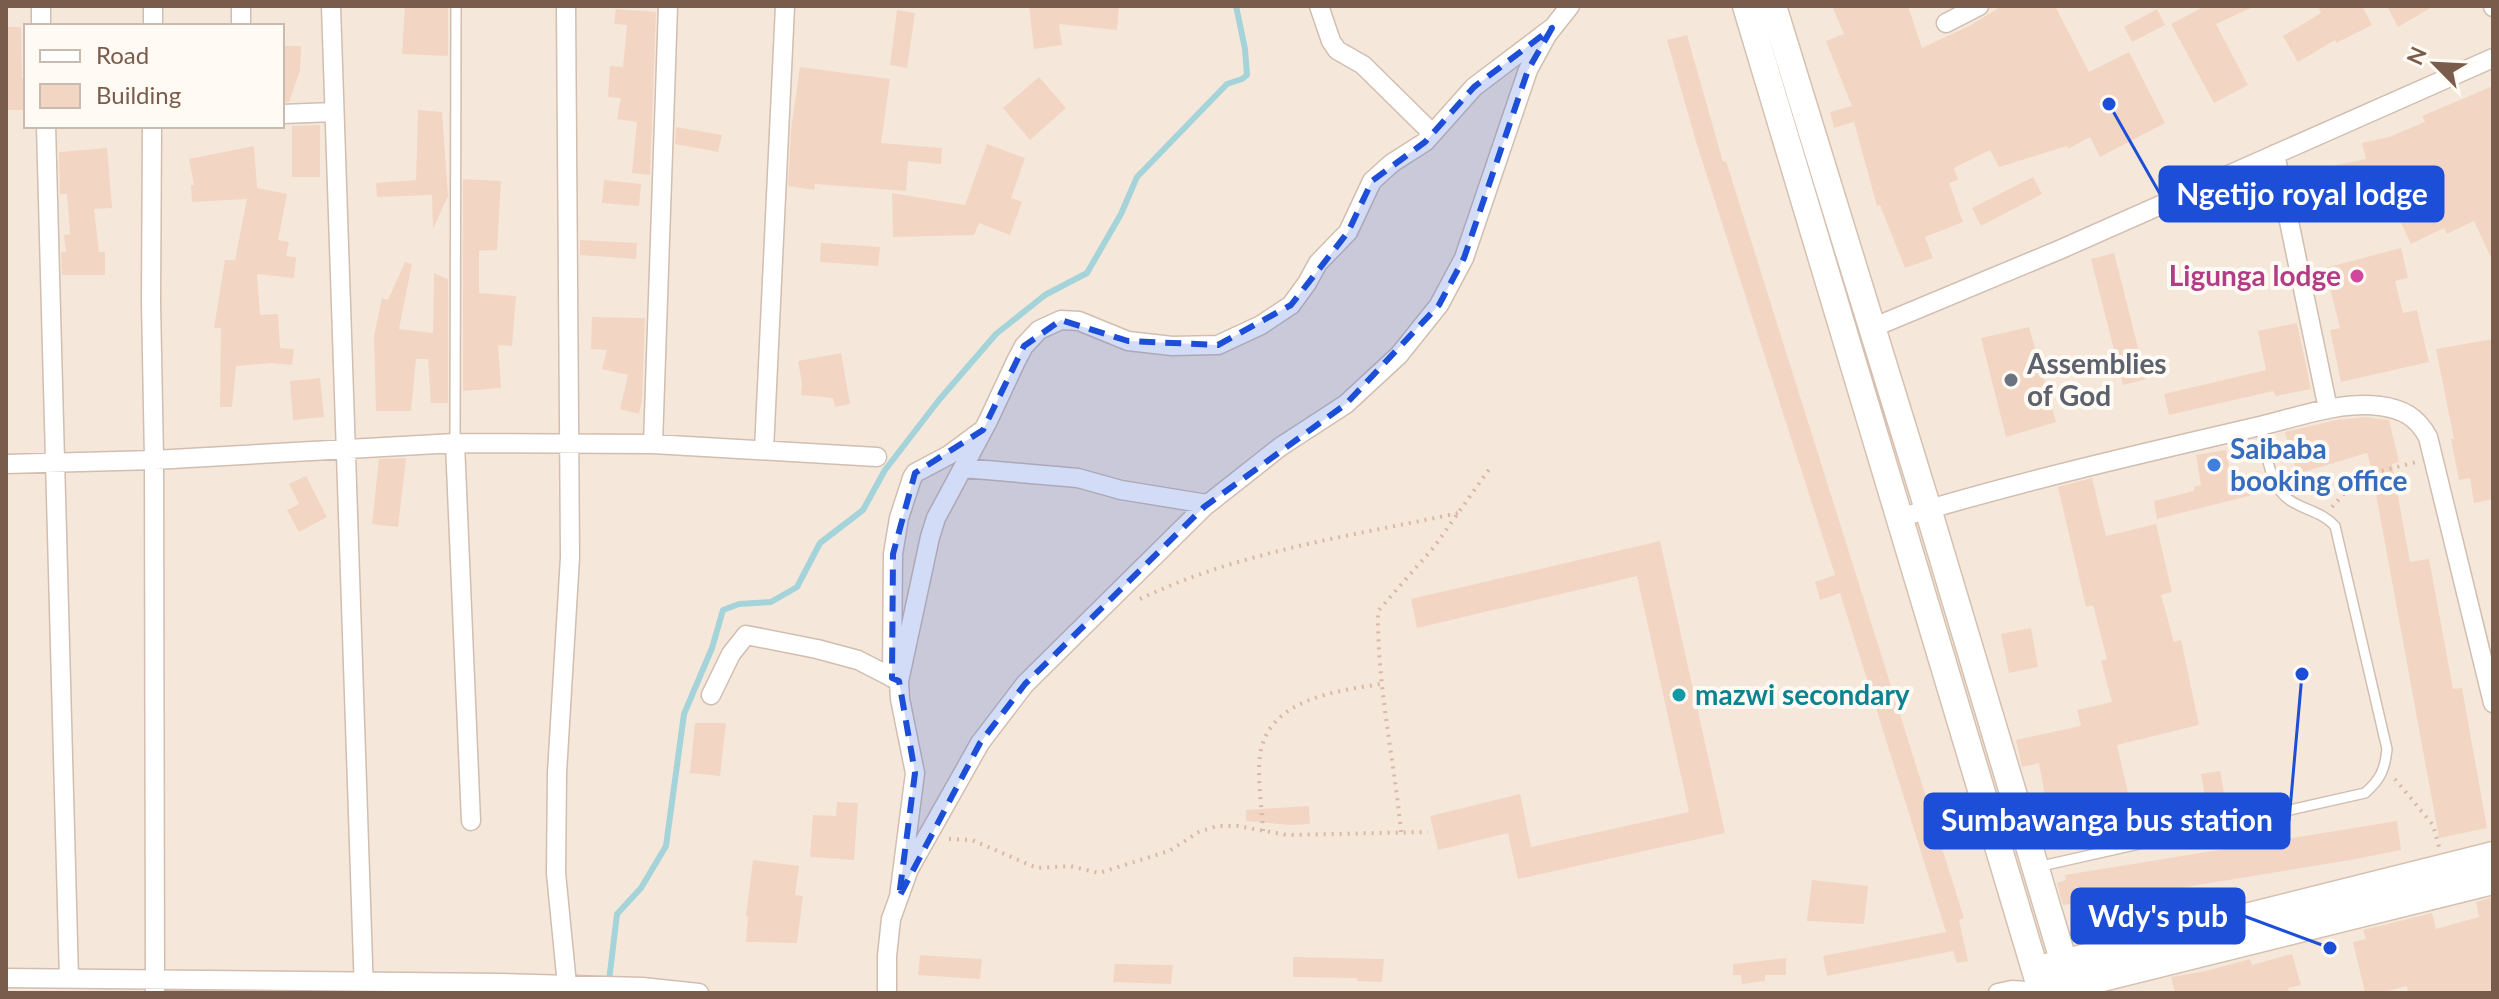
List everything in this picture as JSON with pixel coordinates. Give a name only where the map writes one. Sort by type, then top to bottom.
[{"type":"main road","points":[[1746,6],[2040,986],[2493,881]]},
{"type":"main road","points":[[1773,6],[2069,980]]},
{"type":"main road","points":[[2069,980],[2493,855]]},
{"type":"street","points":[[331,6],[364,988]]},
{"type":"street","points":[[566,6],[570,557],[557,773],[556,873],[567,985]]},
{"type":"street","points":[[653,444],[668,6]]},
{"type":"street","points":[[764,450],[785,6]]},
{"type":"street","points":[[1319,6],[1337,50],[1363,65],[1432,133]]},
{"type":"street","points":[[887,993],[891,919],[899,897],[923,841],[980,743],[1025,684],[1207,504],[1280,447],[1346,404],[1399,355],[1439,305],[1464,258],[1528,70],[1552,28],[1570,6]]},
{"type":"street","points":[[1946,23],[1979,6]]},
{"type":"street","points":[[895,679],[936,518],[1024,346],[1039,330],[1061,320],[1079,321],[1128,341],[1172,346],[1218,345],[1261,325],[1291,305],[1318,263],[1348,232],[1372,181],[1392,163],[1425,142],[1474,87],[1552,28]]},
{"type":"street","points":[[1872,328],[2493,58]]},
{"type":"street","points":[[284,114],[334,112]]},
{"type":"street","points":[[46,128],[69,979]]},
{"type":"street","points":[[152,128],[155,986]]},
{"type":"street","points":[[2275,154],[2328,409]]},
{"type":"street","points":[[1899,518],[2328,409],[2378,405],[2409,414],[2421,423],[2434,457],[2493,703]]},
{"type":"street","points":[[899,897],[915,773],[895,679],[893,554],[899,518],[915,473],[949,455],[983,430]]},
{"type":"street","points":[[455,443],[471,821]]},
{"type":"street","points":[[6,464],[154,460],[455,443],[653,444],[877,457]]},
{"type":"street","points":[[963,468],[1078,478],[1135,493],[1207,504]]},
{"type":"street","points":[[711,695],[731,654],[746,635],[858,660],[895,679]]},
{"type":"street","points":[[6,978],[155,986],[364,988],[567,985],[642,987],[699,993]]},
{"type":"street","points":[[2005,991],[2040,986]]},
{"type":"lane","points":[[455,443],[456,6]]},
{"type":"lane","points":[[2035,868],[2365,793],[2379,781],[2386,768],[2387,749],[2335,526],[2325,515],[2288,500],[2274,480],[2260,426]]},
{"type":"path","points":[[2325,515],[2359,477],[2434,457]]},
{"type":"path","points":[[1401,832],[1381,684],[1378,611],[1406,581],[1490,468]]},
{"type":"path","points":[[1137,601],[1204,571],[1253,556],[1459,513]]},
{"type":"path","points":[[1263,831],[1260,753],[1277,719],[1308,700],[1381,684]]},
{"type":"path","points":[[2386,768],[2433,825],[2445,867]]},
{"type":"path","points":[[923,841],[972,840],[1037,868],[1070,866],[1099,873],[1169,851],[1199,832],[1217,826],[1287,835],[1428,832]]},
{"type":"highlighted area","points":[[1552,28],[1528,70],[1464,258],[1439,305],[1346,404],[1204,507],[1025,684],[980,743],[899,897],[915,773],[899,681],[892,678],[893,554],[915,473],[983,430],[1024,346],[1061,320],[1128,341],[1218,345],[1291,305],[1348,232],[1372,181],[1425,142],[1474,87]]},
{"type":"shaded area","points":[[6,6],[2493,6],[2493,993],[6,993]]},
{"type":"building","points":[[405,6],[448,6],[448,56],[402,54]]},
{"type":"building","points":[[1029,6],[1119,6],[1117,30],[1059,24],[1062,45],[1034,49]]},
{"type":"building","points":[[1832,6],[1908,6],[1922,48],[2002,6],[2055,6],[2089,72],[2129,52],[2165,123],[2100,157],[2090,137],[2068,149],[2067,146],[1999,167],[1990,150],[1954,168],[1958,180],[1949,183],[1963,222],[1925,237],[1933,258],[1905,268],[1880,205],[1877,206],[1854,122],[1834,128],[1830,112],[1852,106],[1826,41],[1844,34]]},
{"type":"building","points":[[2205,6],[2255,6],[2216,24],[2248,85],[2214,103],[2171,24]]},
{"type":"building","points":[[2318,6],[2362,6],[2372,25],[2336,43],[2335,40],[2298,62],[2283,36],[2321,13]]},
{"type":"building","points":[[2387,6],[2434,6],[2398,27]]},
{"type":"building","points":[[616,9],[656,12],[650,175],[632,173],[637,122],[617,119],[621,98],[608,97],[610,66],[623,67],[627,25],[614,24]]},
{"type":"building","points":[[2157,9],[2165,25],[2132,42],[2124,27]]},
{"type":"building","points":[[897,10],[915,13],[907,68],[890,65]]},
{"type":"building","points":[[6,27],[21,27],[24,110],[6,110]]},
{"type":"building","points":[[1687,35],[1723,162],[1726,161],[1964,918],[1959,920],[1968,961],[1957,963],[1953,951],[1827,976],[1823,956],[1946,932],[1840,593],[1820,600],[1815,582],[1835,575],[1697,145],[1667,40]]},
{"type":"building","points":[[284,46],[301,46],[300,71],[289,102],[284,102]]},
{"type":"building","points":[[800,67],[890,79],[881,143],[942,148],[941,164],[908,161],[906,191],[815,184],[814,190],[788,186],[791,130]]},
{"type":"building","points":[[1039,77],[1066,108],[1030,140],[1003,108]]},
{"type":"building","points":[[2493,86],[2493,262],[2474,221],[2447,234],[2444,228],[2411,244],[2400,221],[2410,216],[2394,183],[2304,203],[2298,173],[2366,159],[2362,143],[2389,137],[2425,122],[2422,116]]},
{"type":"building","points":[[418,110],[442,112],[448,196],[433,229],[432,195],[377,197],[376,183],[416,180]]},
{"type":"building","points":[[320,125],[320,177],[292,177],[292,126]]},
{"type":"building","points":[[676,127],[722,135],[718,152],[675,144]]},
{"type":"building","points":[[987,144],[1025,158],[1011,198],[1022,202],[1010,235],[979,223],[974,235],[893,237],[892,193],[965,205]]},
{"type":"building","points":[[254,146],[257,188],[287,194],[278,240],[289,242],[286,256],[296,257],[294,278],[257,274],[260,315],[278,314],[280,348],[294,349],[292,365],[236,366],[232,407],[220,407],[221,328],[214,328],[225,260],[235,260],[247,199],[192,202],[191,185],[194,185],[189,159]]},
{"type":"building","points":[[107,148],[112,208],[94,209],[99,252],[105,252],[105,275],[62,275],[61,252],[66,252],[64,235],[70,234],[67,194],[60,194],[59,152]]},
{"type":"building","points":[[2033,177],[2042,194],[1981,226],[1972,208]]},
{"type":"building","points":[[463,179],[501,181],[497,250],[479,251],[479,293],[516,296],[512,346],[498,345],[501,388],[463,391]]},
{"type":"building","points":[[604,180],[641,184],[639,206],[602,203]]},
{"type":"building","points":[[580,240],[637,243],[636,259],[580,255]]},
{"type":"building","points":[[821,243],[880,247],[878,266],[820,262]]},
{"type":"building","points":[[2401,248],[2408,278],[2395,281],[2403,313],[2417,310],[2429,362],[2341,382],[2330,330],[2340,328],[2325,268]]},
{"type":"building","points":[[2114,253],[2146,379],[2123,385],[2091,259]]},
{"type":"building","points":[[405,262],[412,264],[399,329],[433,333],[434,273],[448,279],[448,403],[431,403],[428,359],[416,359],[411,411],[376,411],[374,336],[382,298],[388,300]]},
{"type":"building","points":[[592,317],[645,318],[639,414],[620,409],[628,375],[602,369],[607,350],[591,349]]},
{"type":"building","points":[[2297,323],[2311,389],[2276,396],[2273,391],[2169,415],[2164,394],[2266,370],[2258,331]]},
{"type":"building","points":[[2029,327],[2056,422],[2006,437],[1981,338]]},
{"type":"building","points":[[2493,339],[2493,499],[2474,503],[2470,478],[2459,480],[2436,349]]},
{"type":"building","points":[[841,353],[850,404],[835,407],[833,398],[801,395],[798,361]]},
{"type":"building","points":[[320,378],[324,417],[293,420],[290,381]]},
{"type":"building","points":[[2365,417],[2389,420],[2399,462],[2392,464],[2410,562],[2429,559],[2453,689],[2462,688],[2487,828],[2439,838],[2376,494],[2379,494],[2367,453],[2297,474],[2285,432]]},
{"type":"building","points":[[2226,450],[2231,478],[2259,471],[2264,492],[2157,519],[2154,501],[2194,491],[2194,487],[2201,485],[2196,455]]},
{"type":"building","points":[[406,458],[398,527],[372,524],[379,459]]},
{"type":"building","points":[[306,476],[327,517],[299,532],[287,510],[299,504],[289,484]]},
{"type":"building","points":[[2092,478],[2106,536],[2156,524],[2172,592],[2161,595],[2174,642],[2181,640],[2199,725],[2117,745],[2137,832],[2055,850],[2039,763],[2022,767],[2016,740],[2081,726],[2077,710],[2112,702],[2101,661],[2107,659],[2093,605],[2086,607],[2058,487]]},
{"type":"building","points":[[1660,541],[1725,833],[1518,879],[1508,833],[1438,850],[1430,816],[1520,794],[1531,847],[1689,812],[1637,576],[1417,628],[1411,599]]},
{"type":"building","points":[[2031,628],[2038,667],[2009,673],[2001,634]]},
{"type":"building","points":[[695,723],[726,723],[720,776],[690,773]]},
{"type":"building","points":[[2220,771],[2226,804],[2207,808],[2201,774]]},
{"type":"building","points":[[837,802],[858,803],[854,860],[810,857],[813,815],[836,816]]},
{"type":"building","points":[[1309,806],[1310,824],[1246,821],[1246,810]]},
{"type":"building","points":[[2397,821],[2401,850],[2356,859],[2070,906],[2063,905],[2057,883],[2066,880],[2065,875]]},
{"type":"building","points":[[753,860],[799,866],[795,895],[803,896],[797,943],[746,942]]},
{"type":"building","points":[[1812,880],[1868,886],[1864,924],[1807,921]]},
{"type":"building","points":[[2493,897],[2493,991],[2408,993],[2407,986],[2365,993],[2353,942],[2366,939],[2363,930],[2432,913],[2436,929],[2479,917],[2476,902]]},
{"type":"building","points":[[2292,954],[2301,985],[2288,988],[2290,993],[2175,993],[2171,977],[2250,959],[2252,965]]},
{"type":"building","points":[[920,955],[982,959],[980,979],[918,975]]},
{"type":"building","points":[[1293,957],[1384,959],[1382,982],[1357,981],[1357,978],[1293,977]]},
{"type":"building","points":[[1786,958],[1786,975],[1765,975],[1765,981],[1742,984],[1741,975],[1733,975],[1733,964]]},
{"type":"building","points":[[1115,964],[1173,965],[1171,984],[1113,982]]},
{"type":"waterway","points":[[609,981],[617,914],[641,888],[666,846],[684,714],[712,648],[723,610],[739,604],[771,602],[797,587],[820,543],[863,510],[885,470],[939,400],[996,334],[1045,295],[1087,273],[1121,214],[1137,177],[1227,84],[1247,75],[1236,6]]},
{"type":"place","name":"Ngetijo royal lodge","points":[[2109,104]]},
{"type":"place","name":"Ligunga lodge","points":[[2357,276]]},
{"type":"place","name":"Assemblies of God","points":[[2011,380]]},
{"type":"place","name":"Saibaba booking office","points":[[2214,465]]},
{"type":"place","name":"Sumbawanga bus station","points":[[2302,674]]},
{"type":"place","name":"mazwi secondary","points":[[1679,695]]},
{"type":"place","name":"Wdy's pub","points":[[2330,948]]}]
